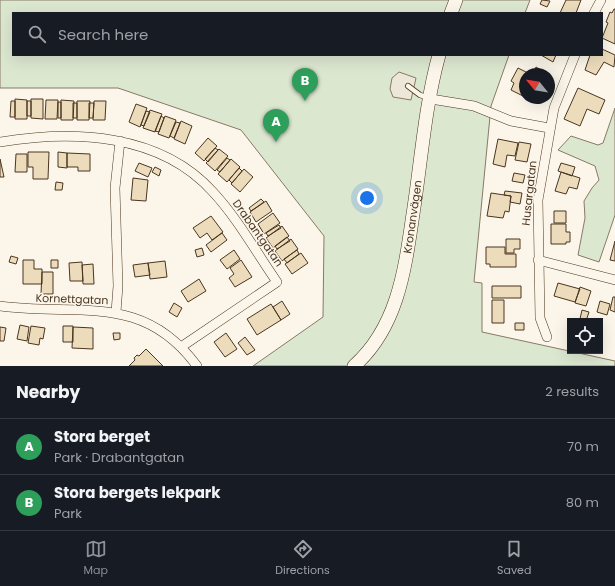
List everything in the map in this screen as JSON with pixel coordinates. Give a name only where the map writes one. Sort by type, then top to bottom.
[{"type":"street","points":[[451,12],[456,0]]},
{"type":"street","points":[[595,12],[601,0]]},
{"type":"street","name":"Kronanvägen","points":[[354,366],[373,346],[383,331],[391,316],[400,289],[408,250],[430,99],[439,56]]},
{"type":"street","name":"Husargatan","points":[[547,337],[540,318],[538,200],[549,128],[554,108],[575,56]]},
{"type":"street","points":[[430,99],[474,106],[511,121],[549,128]]},
{"type":"street","name":"Drabantgatan","points":[[0,142],[49,137],[100,138],[120,141],[146,148],[163,155],[192,172],[228,210],[277,282],[181,347]]},
{"type":"street","points":[[116,312],[118,286],[115,188],[120,141]]},
{"type":"street","points":[[538,260],[615,280]]},
{"type":"street","name":"Kornettgatan","points":[[0,306],[24,309],[116,312],[152,326],[181,347],[197,366]]},
{"type":"lane","points":[[408,86],[420,95],[430,99]]},
{"type":"green space","points":[[0,0],[530,0],[525,12],[12,12],[12,56],[509,56],[491,106],[474,282],[482,283],[482,332],[567,351],[567,354],[583,354],[615,361],[615,366],[253,366],[323,317],[324,236],[241,130],[118,88],[0,88]]},
{"type":"green space","points":[[615,108],[615,215],[599,262],[578,255],[585,218],[584,201],[599,180],[595,166],[558,150],[571,136],[598,145],[603,143]]},
{"type":"shaded area","points":[[399,72],[416,78],[411,100],[393,97],[390,89],[392,78]]},
{"type":"building","points":[[542,0],[550,1],[547,7],[540,4]]},
{"type":"building","points":[[566,0],[581,0],[576,12],[560,12]]},
{"type":"building","points":[[615,9],[615,44],[603,38],[608,23],[606,22],[610,12],[612,13]]},
{"type":"building","points":[[603,49],[615,55],[614,67],[604,62],[596,75],[585,70],[590,56],[603,56]]},
{"type":"building","points":[[543,56],[556,56],[553,62]]},
{"type":"building","points":[[519,68],[519,94],[511,90],[514,83],[511,81]]},
{"type":"building","points":[[578,88],[605,100],[599,114],[587,109],[580,126],[564,119]]},
{"type":"building","points":[[15,99],[27,100],[27,119],[15,119]]},
{"type":"building","points":[[31,99],[43,99],[43,119],[31,118]]},
{"type":"building","points":[[46,100],[58,100],[57,119],[45,119]]},
{"type":"building","points":[[61,100],[74,101],[73,120],[61,120]]},
{"type":"building","points":[[11,101],[15,101],[15,117],[10,117]]},
{"type":"building","points":[[27,101],[31,101],[31,116],[27,116]]},
{"type":"building","points":[[77,101],[90,101],[89,120],[77,120]]},
{"type":"building","points":[[94,101],[106,101],[105,120],[93,120]]},
{"type":"building","points":[[58,102],[61,102],[61,118],[58,118]]},
{"type":"building","points":[[73,103],[77,103],[77,118],[73,118]]},
{"type":"building","points":[[89,103],[94,103],[93,118],[89,118]]},
{"type":"building","points":[[136,104],[147,108],[140,127],[129,122]]},
{"type":"building","points":[[150,110],[162,114],[155,132],[143,128]]},
{"type":"building","points":[[146,111],[150,112],[144,126],[141,125]]},
{"type":"building","points":[[161,116],[164,118],[159,132],[155,131]]},
{"type":"building","points":[[165,116],[176,120],[169,138],[158,134]]},
{"type":"building","points":[[181,121],[192,126],[185,144],[174,139]]},
{"type":"building","points":[[176,122],[180,123],[174,138],[170,136]]},
{"type":"building","points":[[208,138],[217,146],[204,161],[195,153]]},
{"type":"building","points":[[498,139],[518,143],[515,156],[507,155],[505,167],[493,164]]},
{"type":"building","points":[[519,142],[531,144],[527,162],[515,160]]},
{"type":"building","points":[[215,148],[218,150],[208,162],[205,159]]},
{"type":"building","points":[[219,149],[228,156],[215,171],[206,163]]},
{"type":"building","points":[[28,152],[49,152],[48,179],[33,179],[33,167],[28,167]]},
{"type":"building","points":[[58,152],[67,153],[67,168],[58,167]]},
{"type":"building","points":[[67,153],[90,154],[90,171],[78,171],[78,167],[67,167]]},
{"type":"building","points":[[16,154],[27,154],[27,172],[15,172]]},
{"type":"building","points":[[227,158],[230,160],[220,172],[217,170]]},
{"type":"building","points":[[0,159],[4,177],[0,177]]},
{"type":"building","points":[[231,159],[240,167],[227,182],[218,174]]},
{"type":"building","points":[[139,163],[152,168],[148,177],[135,171]]},
{"type":"building","points":[[561,163],[575,167],[572,176],[558,171]]},
{"type":"building","points":[[155,167],[161,170],[159,176],[152,172]]},
{"type":"building","points":[[239,168],[242,171],[232,183],[229,180]]},
{"type":"building","points":[[244,169],[253,177],[240,192],[231,184]]},
{"type":"building","points":[[561,172],[580,178],[577,189],[569,187],[566,194],[555,191]]},
{"type":"building","points":[[514,173],[525,175],[523,183],[512,181]]},
{"type":"building","points":[[133,178],[148,180],[146,201],[131,200]]},
{"type":"building","points":[[56,182],[63,183],[62,190],[55,190]]},
{"type":"building","points":[[505,191],[522,193],[520,204],[510,202],[511,196],[504,195]]},
{"type":"building","points":[[491,193],[511,196],[509,212],[505,211],[503,218],[487,216]]},
{"type":"building","points":[[261,199],[264,202],[251,211],[249,208]]},
{"type":"building","points":[[266,201],[272,211],[256,222],[250,212]]},
{"type":"building","points":[[554,211],[566,211],[566,223],[554,223]]},
{"type":"building","points":[[273,213],[280,223],[264,234],[258,224]]},
{"type":"building","points":[[211,216],[223,232],[212,240],[207,233],[200,238],[193,228]]},
{"type":"building","points":[[551,224],[566,224],[566,232],[570,232],[570,242],[566,242],[566,244],[551,244]]},
{"type":"building","points":[[279,225],[281,228],[268,236],[266,233]]},
{"type":"building","points":[[282,226],[289,236],[273,248],[266,238]]},
{"type":"building","points":[[222,233],[227,240],[211,252],[206,245]]},
{"type":"building","points":[[287,237],[290,241],[277,249],[275,246]]},
{"type":"building","points":[[291,239],[298,249],[282,261],[275,251]]},
{"type":"building","points":[[506,239],[520,239],[520,249],[514,249],[514,253],[506,253]]},
{"type":"building","points":[[615,241],[615,261],[610,260]]},
{"type":"building","points":[[486,247],[505,247],[505,254],[516,254],[516,267],[490,267],[490,264],[486,264]]},
{"type":"building","points":[[202,248],[204,255],[197,257],[195,250]]},
{"type":"building","points":[[234,250],[240,259],[227,269],[220,260]]},
{"type":"building","points":[[297,250],[299,254],[287,263],[284,259]]},
{"type":"building","points":[[301,253],[308,263],[292,274],[285,264]]},
{"type":"building","points":[[11,256],[18,258],[16,264],[9,262]]},
{"type":"building","points":[[23,260],[34,260],[34,269],[42,269],[42,284],[23,284]]},
{"type":"building","points":[[51,260],[58,260],[58,268],[51,268]]},
{"type":"building","points":[[241,260],[252,277],[235,287],[229,278],[234,274],[230,268]]},
{"type":"building","points":[[165,261],[167,277],[150,279],[148,263]]},
{"type":"building","points":[[82,262],[83,281],[70,281],[69,263]]},
{"type":"building","points":[[148,263],[150,275],[135,277],[133,265]]},
{"type":"building","points":[[93,264],[94,284],[83,284],[82,265]]},
{"type":"building","points":[[42,272],[53,272],[53,294],[41,294]]},
{"type":"building","points":[[199,279],[206,291],[188,302],[181,291]]},
{"type":"building","points":[[558,283],[580,289],[575,302],[554,296]]},
{"type":"building","points":[[492,286],[521,286],[521,298],[492,298]]},
{"type":"building","points":[[580,287],[591,291],[586,306],[575,303]]},
{"type":"building","points":[[613,297],[615,297],[615,312],[610,310]]},
{"type":"building","points":[[492,300],[504,300],[504,323],[492,323]]},
{"type":"building","points":[[282,301],[290,314],[281,320],[273,307]]},
{"type":"building","points":[[600,301],[610,304],[607,315],[597,312]]},
{"type":"building","points":[[174,303],[182,308],[177,317],[169,312]]},
{"type":"building","points":[[271,304],[281,320],[257,335],[247,319]]},
{"type":"building","points":[[582,310],[589,312],[587,318],[580,318]]},
{"type":"building","points":[[515,323],[524,323],[524,330],[515,330]]},
{"type":"building","points":[[20,325],[29,327],[27,341],[17,339]]},
{"type":"building","points":[[31,326],[45,328],[43,339],[40,338],[39,345],[28,343]]},
{"type":"building","points":[[63,326],[73,326],[73,342],[63,342]]},
{"type":"building","points":[[0,327],[6,328],[4,341],[0,341]]},
{"type":"building","points":[[73,327],[93,328],[93,349],[72,348]]},
{"type":"building","points":[[113,333],[120,333],[120,339],[114,340]]},
{"type":"building","points":[[226,333],[237,349],[225,357],[214,342]]},
{"type":"building","points":[[245,337],[255,350],[247,355],[238,343]]},
{"type":"building","points":[[146,349],[163,366],[129,366],[135,360],[134,358],[137,355],[139,356]]},
{"type":"place","name":"Stora bergets lekpark","points":[[305,101]]},
{"type":"place","name":"Stora berget","points":[[276,142]]}]
